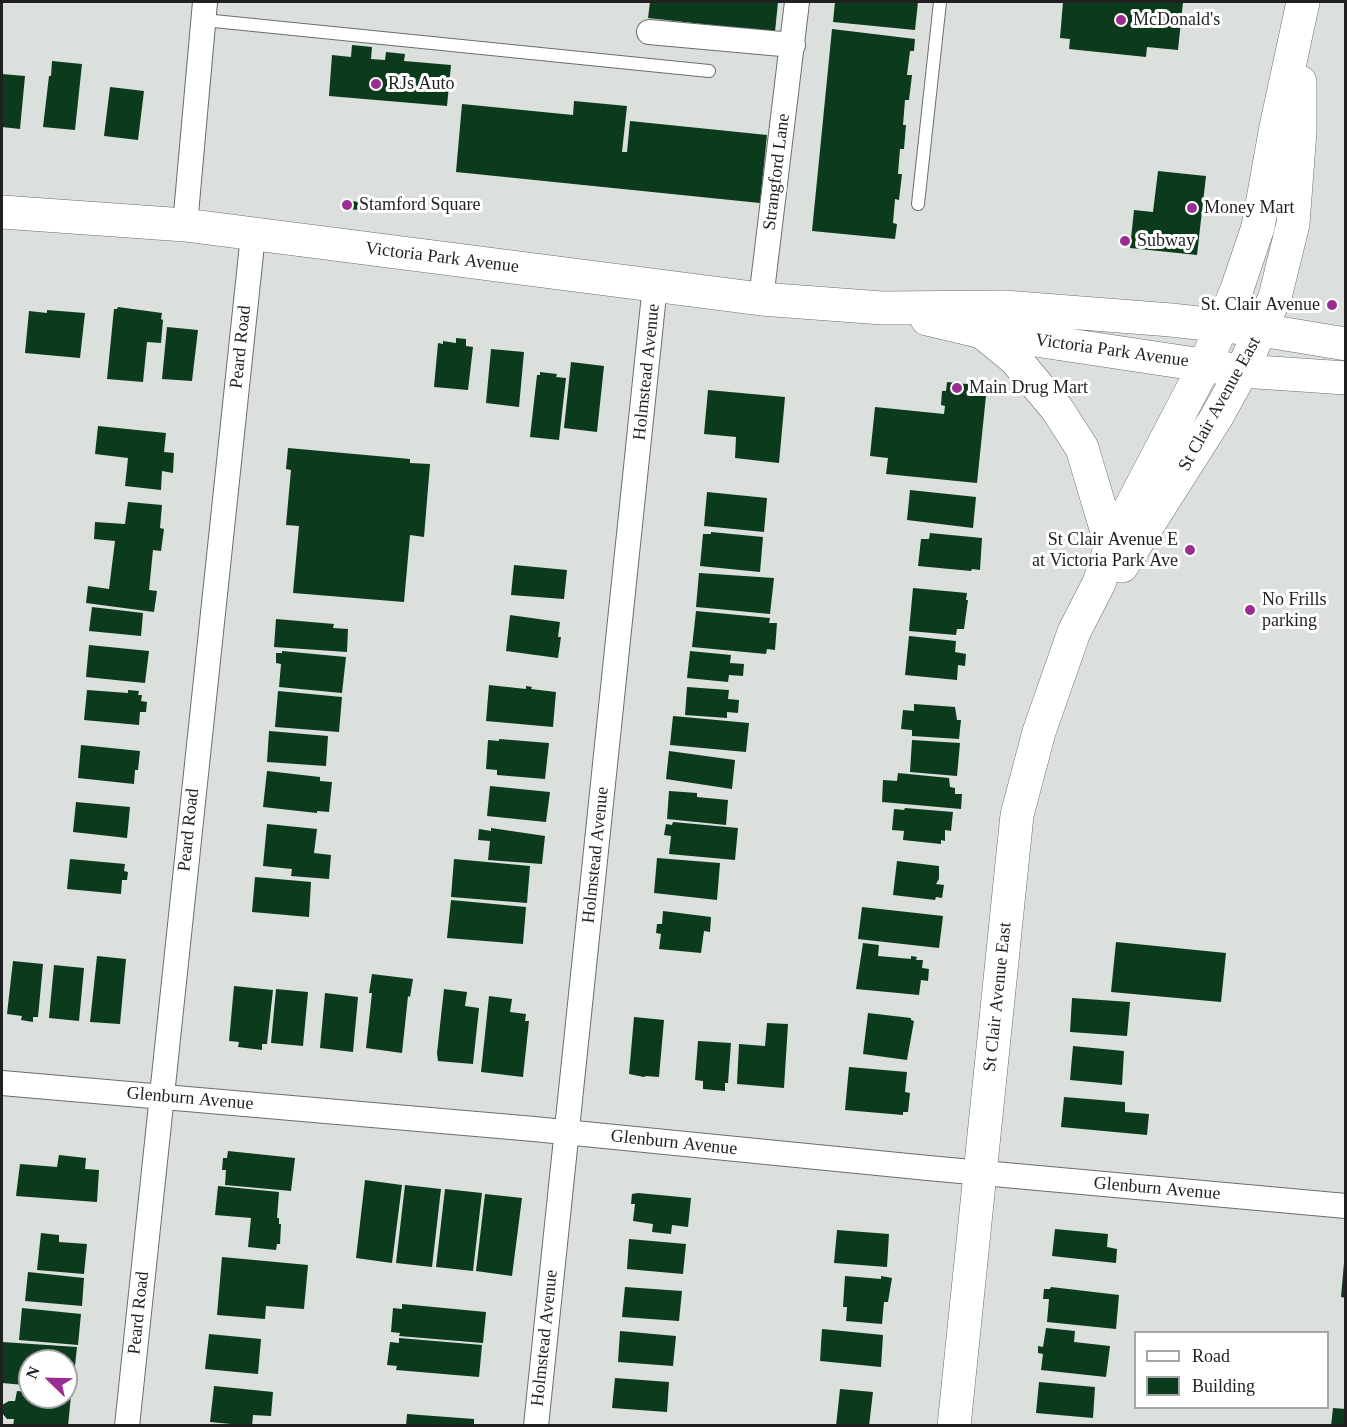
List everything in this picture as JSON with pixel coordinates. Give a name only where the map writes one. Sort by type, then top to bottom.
[{"type":"main road","name":"St Clair Avenue East","points":[[954,1425],[1017,815],[1039,732],[1074,632],[1099,583],[1111,545],[1223,326],[1258,228],[1276,127],[1301,12]]},
{"type":"main road","name":"St Clair Avenue East","points":[[1099,583],[1122,566],[1210,428],[1242,370],[1275,297],[1293,224],[1300,131],[1301,12]]},
{"type":"main road","name":"Victoria Park Avenue","points":[[2,212],[185,225],[761,298],[882,308],[1004,307],[1261,330],[1346,344]]},
{"type":"main road","name":"Victoria Park Avenue","points":[[882,308],[982,332],[1242,370],[1346,378]]},
{"type":"main road","points":[[982,332],[1015,359],[1057,410],[1082,448],[1111,545]]},
{"type":"street","name":"Strangford Lane","points":[[761,298],[797,2]]},
{"type":"street","points":[[185,225],[204,11]]},
{"type":"street","points":[[649,32],[793,45]]},
{"type":"street","name":"Peard Road","points":[[127,1425],[253,235]]},
{"type":"street","name":"Holmstead Avenue","points":[[536,1425],[655,285]]},
{"type":"street","name":"Glenburn Avenue","points":[[2,1083],[568,1132],[1346,1206]]},
{"type":"lane","points":[[918,204],[940,2]]},
{"type":"lane","points":[[204,11],[709,71]]},
{"type":"building","points":[[650,2],[778,2],[775,32],[648,18]]},
{"type":"building","points":[[835,2],[918,2],[915,30],[833,22]]},
{"type":"building","name":"McDonald's","points":[[1063,2],[1183,2],[1178,50],[1147,47],[1146,57],[1069,49],[1070,39],[1060,38]]},
{"type":"building","points":[[832,29],[915,39],[914,51],[910,51],[907,75],[912,75],[909,100],[905,100],[904,149],[900,149],[898,174],[902,174],[899,200],[895,199],[893,223],[897,224],[895,239],[812,231]]},
{"type":"building","points":[[352,45],[372,47],[371,59],[385,60],[386,52],[405,54],[404,61],[451,65],[447,106],[329,96],[332,55],[351,57]]},
{"type":"building","points":[[52,61],[82,64],[75,130],[43,127]]},
{"type":"building","points":[[2,74],[25,76],[20,129],[2,127]]},
{"type":"building","points":[[110,87],[144,91],[138,140],[104,136]]},
{"type":"building","points":[[574,101],[627,106],[622,152],[627,152],[630,121],[767,135],[760,203],[456,172],[462,104],[573,115]]},
{"type":"building","points":[[1158,171],[1206,176],[1197,255],[1130,248],[1134,210],[1153,212]]},
{"type":"building","points":[[343,200],[359,202],[358,210],[342,208]]},
{"type":"building","points":[[118,307],[162,313],[161,343],[147,342],[143,382],[107,379],[114,309]]},
{"type":"building","points":[[47,310],[85,313],[80,358],[25,353],[29,311],[47,313]]},
{"type":"building","points":[[167,327],[198,330],[192,381],[162,379]]},
{"type":"building","points":[[456,338],[466,339],[466,346],[473,347],[468,390],[434,387],[438,343],[443,344],[443,341],[456,343]]},
{"type":"building","points":[[491,349],[524,352],[519,407],[486,403]]},
{"type":"building","points":[[571,362],[604,366],[597,432],[564,428]]},
{"type":"building","points":[[540,372],[557,374],[556,377],[566,378],[559,440],[530,437],[537,375],[540,375]]},
{"type":"building","points":[[947,382],[987,386],[977,483],[886,474],[888,458],[870,456],[875,407],[944,414],[945,406],[941,405],[942,391],[946,391]]},
{"type":"building","points":[[708,390],[785,397],[779,463],[735,458],[736,437],[704,434]]},
{"type":"building","points":[[98,426],[166,433],[164,452],[174,453],[173,473],[162,471],[161,490],[125,486],[128,458],[95,454]]},
{"type":"building","points":[[288,448],[410,459],[410,463],[430,464],[424,537],[410,535],[404,602],[293,593],[299,526],[286,525],[291,470],[286,469]]},
{"type":"building","points":[[910,490],[976,497],[973,528],[907,520]]},
{"type":"building","points":[[707,492],[767,498],[764,532],[704,526]]},
{"type":"building","points":[[128,502],[162,505],[160,528],[164,529],[161,551],[153,550],[149,590],[157,591],[154,612],[86,603],[88,586],[109,589],[115,541],[94,539],[95,522],[125,524]]},
{"type":"building","points":[[711,532],[763,537],[760,572],[700,566],[703,534],[711,534]]},
{"type":"building","points":[[930,533],[982,538],[980,570],[918,566],[921,539],[929,539]]},
{"type":"building","points":[[514,565],[567,570],[564,599],[511,595]]},
{"type":"building","points":[[699,573],[774,578],[770,614],[696,607]]},
{"type":"building","points":[[913,588],[967,593],[964,629],[957,629],[956,635],[909,631]]},
{"type":"building","points":[[92,607],[143,613],[141,636],[89,631]]},
{"type":"building","points":[[696,611],[770,618],[769,623],[777,623],[775,650],[767,649],[766,654],[692,647]]},
{"type":"building","points":[[510,615],[560,622],[558,637],[561,637],[558,658],[506,651]]},
{"type":"building","points":[[276,619],[334,624],[333,628],[348,629],[347,652],[274,647]]},
{"type":"building","points":[[909,636],[956,641],[955,652],[966,654],[965,666],[958,665],[957,680],[905,675]]},
{"type":"building","points":[[89,645],[149,651],[145,683],[86,677]]},
{"type":"building","points":[[282,651],[346,657],[342,693],[279,687],[281,664],[276,663],[276,653],[282,653]]},
{"type":"building","points":[[690,651],[731,655],[730,663],[744,664],[743,676],[729,675],[728,682],[687,678]]},
{"type":"building","points":[[489,685],[526,689],[526,686],[532,687],[531,689],[556,692],[553,727],[486,721]]},
{"type":"building","points":[[687,687],[729,690],[728,699],[739,700],[738,713],[727,712],[727,718],[685,715]]},
{"type":"building","points":[[87,690],[128,693],[128,690],[139,691],[138,695],[142,695],[141,701],[147,702],[146,712],[140,712],[139,725],[84,720]]},
{"type":"building","points":[[278,691],[342,697],[339,732],[275,727]]},
{"type":"building","points":[[914,704],[955,707],[957,720],[961,720],[959,739],[912,736],[912,730],[901,729],[903,710],[914,711]]},
{"type":"building","points":[[673,716],[749,723],[746,752],[670,745]]},
{"type":"building","points":[[269,731],[328,736],[326,766],[267,762]]},
{"type":"building","points":[[499,739],[549,743],[545,779],[497,775],[497,770],[486,769],[488,740],[499,741]]},
{"type":"building","points":[[912,740],[960,743],[957,776],[910,772]]},
{"type":"building","points":[[81,745],[140,751],[134,784],[78,778]]},
{"type":"building","points":[[669,751],[735,760],[732,789],[666,779]]},
{"type":"building","points":[[267,771],[320,777],[320,781],[332,782],[329,812],[317,811],[317,813],[263,807]]},
{"type":"building","points":[[898,773],[949,778],[950,787],[955,788],[955,794],[962,794],[961,809],[882,802],[883,780],[897,781]]},
{"type":"building","points":[[490,786],[550,792],[546,822],[487,816]]},
{"type":"building","points":[[669,791],[697,793],[697,797],[728,800],[726,825],[667,819]]},
{"type":"building","points":[[76,802],[130,807],[127,838],[73,832]]},
{"type":"building","points":[[905,808],[953,812],[951,831],[945,830],[945,841],[941,840],[941,844],[903,840],[904,831],[892,830],[894,809],[904,810]]},
{"type":"building","points":[[673,822],[738,828],[735,860],[669,854],[671,836],[664,835],[666,824],[672,825]]},
{"type":"building","points":[[267,824],[317,829],[314,853],[331,855],[329,879],[291,876],[292,869],[263,866]]},
{"type":"building","points":[[491,828],[545,836],[542,864],[488,860],[490,841],[478,840],[479,829],[491,831]]},
{"type":"building","points":[[657,858],[720,863],[717,900],[654,893]]},
{"type":"building","points":[[70,859],[125,864],[124,871],[128,872],[127,880],[122,880],[121,894],[67,889]]},
{"type":"building","points":[[454,859],[530,866],[527,903],[451,897]]},
{"type":"building","points":[[897,861],[939,866],[939,879],[936,884],[944,885],[942,898],[936,897],[935,900],[893,895]]},
{"type":"building","points":[[255,877],[311,882],[309,917],[252,912]]},
{"type":"building","points":[[451,900],[526,907],[523,944],[447,938]]},
{"type":"building","points":[[862,907],[943,916],[939,948],[858,939]]},
{"type":"building","points":[[663,911],[711,917],[710,932],[704,931],[701,953],[659,949],[661,934],[656,933],[657,924],[662,924]]},
{"type":"building","points":[[1116,942],[1226,953],[1221,1002],[1111,992]]},
{"type":"building","points":[[863,943],[879,945],[878,956],[911,959],[911,956],[917,957],[916,960],[923,960],[922,968],[929,969],[928,981],[921,980],[919,995],[856,989]]},
{"type":"building","points":[[97,956],[126,959],[120,1024],[90,1022]]},
{"type":"building","points":[[13,961],[43,964],[38,1017],[33,1017],[33,1022],[21,1020],[22,1016],[7,1014]]},
{"type":"building","points":[[54,965],[84,968],[79,1021],[49,1018]]},
{"type":"building","points":[[372,974],[413,979],[410,997],[408,996],[402,1053],[366,1048]]},
{"type":"building","points":[[234,986],[273,990],[267,1044],[262,1044],[262,1050],[238,1047],[239,1042],[229,1041]]},
{"type":"building","points":[[276,989],[308,992],[303,1046],[271,1043]]},
{"type":"building","points":[[444,989],[467,992],[465,1006],[479,1008],[473,1064],[438,1061]]},
{"type":"building","points":[[325,993],[358,997],[353,1052],[320,1048]]},
{"type":"building","points":[[489,996],[512,999],[510,1012],[526,1014],[525,1021],[529,1021],[523,1077],[481,1072]]},
{"type":"building","points":[[1072,998],[1130,1002],[1127,1036],[1070,1032]]},
{"type":"building","points":[[868,1013],[911,1018],[914,1021],[907,1060],[863,1054]]},
{"type":"building","points":[[634,1017],[664,1020],[659,1077],[629,1074]]},
{"type":"building","points":[[767,1023],[788,1024],[784,1088],[737,1084],[739,1044],[765,1046]]},
{"type":"building","points":[[698,1041],[731,1043],[728,1083],[725,1083],[725,1091],[703,1089],[703,1081],[695,1080]]},
{"type":"building","points":[[1073,1046],[1124,1051],[1122,1085],[1070,1080]]},
{"type":"building","points":[[849,1067],[907,1072],[905,1092],[910,1093],[908,1112],[903,1112],[903,1115],[845,1110]]},
{"type":"building","points":[[1064,1097],[1125,1102],[1125,1112],[1149,1114],[1147,1135],[1061,1127]]},
{"type":"building","points":[[228,1151],[295,1158],[291,1191],[225,1185],[226,1170],[222,1170],[223,1158],[227,1158]]},
{"type":"building","points":[[59,1155],[86,1158],[85,1169],[99,1170],[97,1202],[16,1196],[20,1164],[57,1167]]},
{"type":"building","points":[[365,1180],[402,1185],[392,1263],[356,1258]]},
{"type":"building","points":[[405,1185],[441,1189],[432,1267],[396,1263]]},
{"type":"building","points":[[218,1186],[279,1192],[277,1218],[281,1224],[280,1244],[277,1244],[276,1250],[248,1247],[251,1218],[215,1215]]},
{"type":"building","points":[[445,1189],[482,1193],[473,1271],[436,1267]]},
{"type":"building","points":[[485,1194],[522,1198],[512,1276],[476,1271]]},
{"type":"building","points":[[632,1194],[691,1198],[688,1227],[672,1225],[671,1234],[652,1232],[653,1224],[633,1221],[635,1204],[631,1204]]},
{"type":"building","points":[[1055,1229],[1108,1234],[1107,1247],[1117,1249],[1116,1263],[1052,1256]]},
{"type":"building","points":[[837,1230],[889,1234],[887,1267],[834,1263]]},
{"type":"building","points":[[41,1233],[59,1235],[59,1242],[87,1244],[84,1274],[37,1270]]},
{"type":"building","points":[[629,1239],[686,1244],[683,1274],[627,1269]]},
{"type":"building","points":[[222,1257],[308,1265],[304,1309],[266,1306],[265,1319],[217,1315]]},
{"type":"building","points":[[1344,1263],[1346,1264],[1346,1298],[1341,1297]]},
{"type":"building","points":[[28,1272],[84,1278],[82,1306],[25,1301]]},
{"type":"building","points":[[845,1276],[892,1278],[888,1302],[884,1302],[882,1324],[846,1321],[847,1307],[843,1307]]},
{"type":"building","points":[[625,1287],[682,1291],[679,1321],[622,1317]]},
{"type":"building","points":[[1051,1287],[1119,1295],[1116,1329],[1047,1322],[1049,1299],[1043,1299],[1044,1289]]},
{"type":"building","points":[[402,1304],[486,1312],[483,1343],[399,1336],[400,1333],[391,1332],[393,1308],[402,1309]]},
{"type":"building","points":[[22,1308],[81,1314],[78,1345],[19,1340]]},
{"type":"building","points":[[1046,1328],[1075,1331],[1074,1342],[1110,1346],[1106,1377],[1041,1370],[1043,1354],[1038,1353],[1038,1346],[1043,1347]]},
{"type":"building","points":[[822,1329],[883,1335],[881,1367],[820,1361]]},
{"type":"building","points":[[620,1331],[676,1336],[673,1366],[618,1362]]},
{"type":"building","points":[[209,1334],[261,1339],[258,1374],[205,1369]]},
{"type":"building","points":[[399,1338],[482,1345],[479,1377],[396,1370],[397,1366],[387,1365],[390,1342],[399,1343]]},
{"type":"building","points":[[2,1342],[77,1347],[77,1349],[18,1349],[18,1384],[2,1383]]},
{"type":"building","points":[[615,1378],[669,1382],[667,1412],[612,1408]]},
{"type":"building","points":[[1039,1382],[1095,1387],[1093,1418],[1036,1413]]},
{"type":"building","points":[[214,1386],[273,1392],[271,1416],[253,1415],[252,1426],[210,1422]]},
{"type":"building","points":[[840,1389],[873,1392],[869,1426],[836,1426]]},
{"type":"building","points":[[18,1391],[18,1409],[70,1409],[68,1426],[13,1426],[14,1419],[7,1419],[2,1413],[2,1405],[15,1401]]},
{"type":"building","points":[[1333,1408],[1346,1409],[1346,1426],[1331,1426]]},
{"type":"building","points":[[407,1414],[474,1419],[474,1426],[406,1426]]},
{"type":"place","name":"McDonald's","points":[[1121,20]]},
{"type":"place","name":"RJs Auto","points":[[376,84]]},
{"type":"place","name":"Stamford Square","points":[[347,205]]},
{"type":"place","name":"Money Mart","points":[[1192,208]]},
{"type":"place","name":"Subway","points":[[1125,241]]},
{"type":"place","name":"St. Clair Avenue","points":[[1332,305]]},
{"type":"place","name":"Main Drug Mart","points":[[957,388]]},
{"type":"place","name":"St Clair Avenue E at Victoria Park Ave","points":[[1190,550]]},
{"type":"place","name":"No Frills parking","points":[[1250,610]]}]
